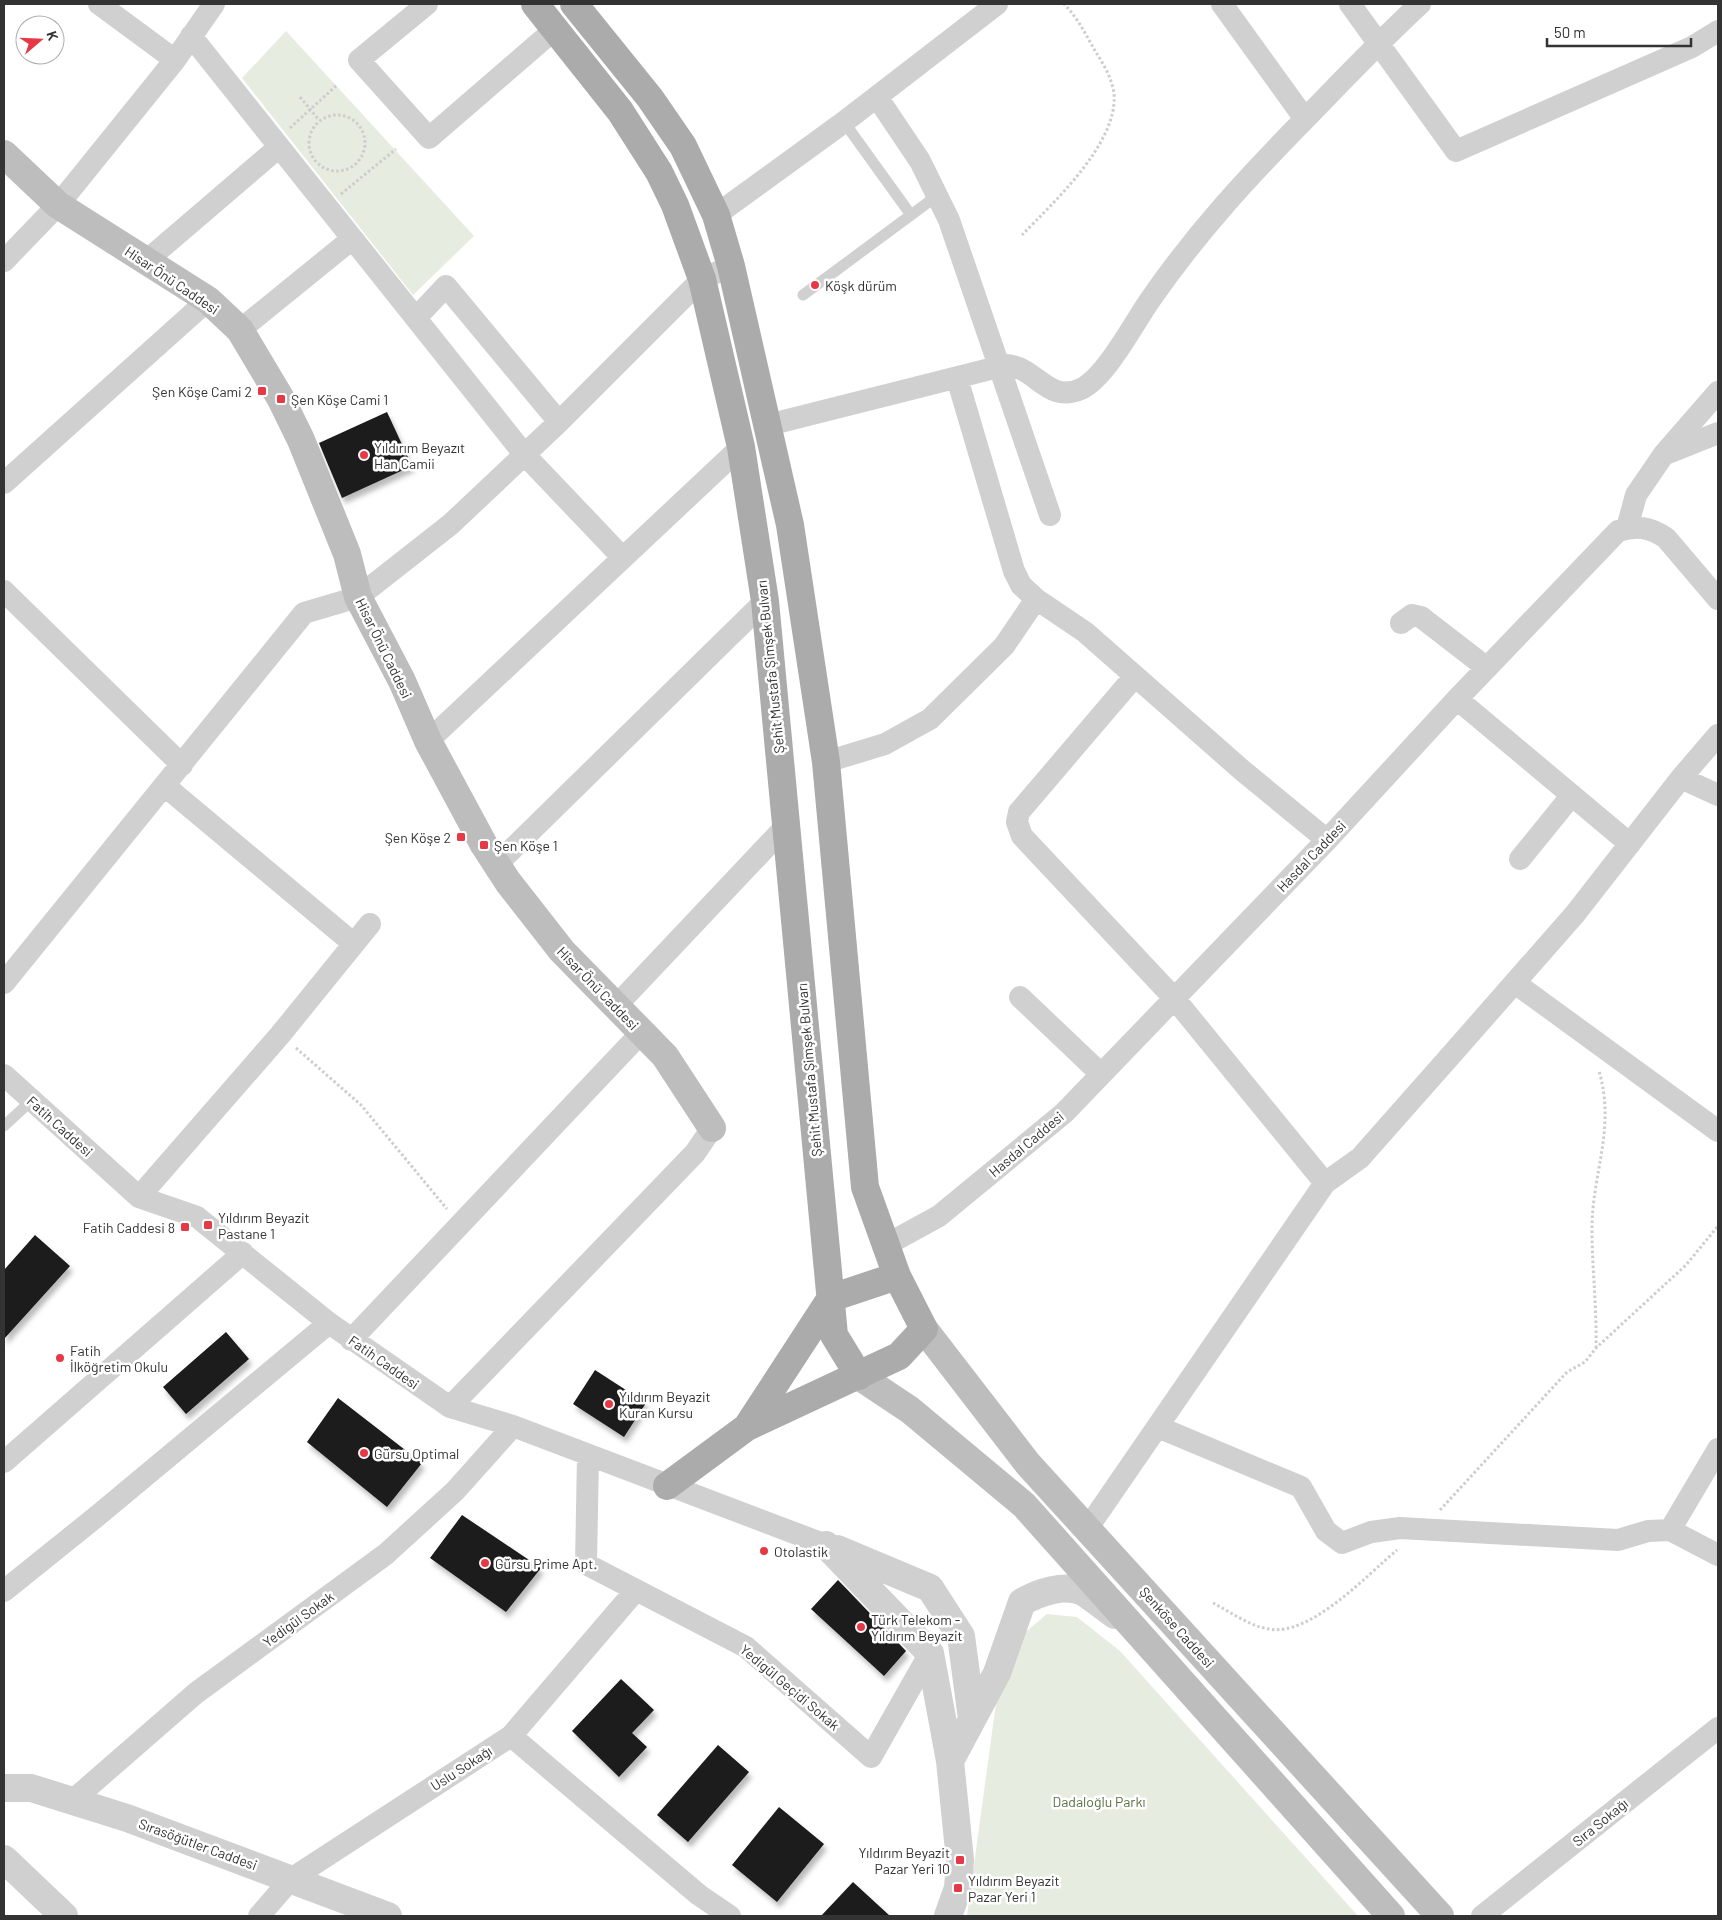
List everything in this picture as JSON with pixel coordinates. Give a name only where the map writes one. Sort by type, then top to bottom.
[{"type":"main road","name":"Şehit Mustafa Şimşek Bulvarı","points":[[535,4],[620,111],[640,141],[675,205],[702,278],[741,447],[765,601],[834,1335],[859,1376]]},
{"type":"main road","points":[[582,6],[668,121],[697,172],[716,215],[730,266],[790,525],[826,762],[865,1187],[897,1276],[924,1329],[899,1356],[747,1427],[667,1486]]},
{"type":"main road","name":"Hisar Önü Caddesi","points":[[4,154],[58,205],[208,300],[240,330],[281,399],[301,440],[347,554],[358,597],[402,681],[428,742],[462,807],[496,865],[562,951],[615,1007],[666,1056],[712,1128]]},
{"type":"main road","points":[[747,1427],[831,1298],[897,1276]]},
{"type":"main road","name":"Şenköse Caddesi","points":[[924,1329],[1028,1464],[1440,1916]]},
{"type":"main road","points":[[859,1376],[910,1410],[1024,1505],[1391,1916]]},
{"type":"street","points":[[99,4],[175,60]]},
{"type":"street","points":[[4,261],[58,205],[175,60],[214,4]]},
{"type":"street","points":[[427,4],[359,60],[429,138],[554,30]]},
{"type":"street","points":[[716,215],[844,122],[997,4]]},
{"type":"street","points":[[1222,4],[1305,119]]},
{"type":"street","points":[[1350,4],[1456,151],[1692,47],[1718,31]]},
{"type":"street","points":[[768,425],[1000,366],[1020,367],[1052,391],[1072,392],[1088,384],[1124,341],[1171,270],[1198,234],[1259,165],[1420,4]]},
{"type":"street","points":[[191,36],[524,454],[623,558]]},
{"type":"street","points":[[876,97],[920,161],[938,195],[958,246],[1050,514]]},
{"type":"street","points":[[146,261],[277,144]]},
{"type":"street","points":[[240,330],[352,239]]},
{"type":"street","points":[[4,983],[304,613],[358,597],[451,524],[559,422],[702,278],[730,266]]},
{"type":"street","points":[[416,318],[446,286],[559,422]]},
{"type":"street","points":[[4,483],[208,300]]},
{"type":"street","points":[[957,378],[1014,572],[1021,585],[1036,599],[1085,632],[1243,771],[1328,840]]},
{"type":"street","points":[[1718,392],[1664,454],[1636,495],[1627,528],[1646,528],[1666,538],[1718,599]]},
{"type":"street","points":[[1664,454],[1718,433]]},
{"type":"street","points":[[428,742],[741,447]]},
{"type":"street","name":"Hasdal Caddesi","points":[[886,1245],[939,1216],[1064,1113],[1328,840],[1458,698],[1618,531],[1627,528]]},
{"type":"street","points":[[4,591],[182,765]]},
{"type":"street","points":[[826,762],[885,744],[930,719],[1004,646],[1036,599]]},
{"type":"street","points":[[496,865],[765,601]]},
{"type":"street","points":[[1401,623],[1412,615],[1422,617],[1487,668]]},
{"type":"street","points":[[1135,676],[1019,812],[1017,822],[1022,836],[1174,998],[1325,1183]]},
{"type":"street","points":[[1458,698],[1630,844]]},
{"type":"street","points":[[1088,1529],[1325,1183],[1360,1158],[1515,983],[1575,914],[1681,778],[1718,735]]},
{"type":"street","points":[[1681,778],[1718,795]]},
{"type":"street","points":[[165,786],[354,944]]},
{"type":"street","points":[[1520,859],[1572,795]]},
{"type":"street","points":[[615,1007],[786,826]]},
{"type":"street","points":[[139,1197],[280,1035],[370,924]]},
{"type":"street","points":[[1515,983],[1718,1131]]},
{"type":"street","points":[[1020,997],[1101,1074]]},
{"type":"street","points":[[351,1340],[641,1033]]},
{"type":"street","name":"Fatih Caddesi","points":[[4,1076],[139,1197],[198,1217],[329,1324],[450,1408],[513,1426],[826,1545]]},
{"type":"street","points":[[450,1408],[695,1153],[712,1128]]},
{"type":"street","points":[[4,1462],[243,1253]]},
{"type":"street","points":[[4,1591],[329,1324]]},
{"type":"street","name":"Yedigül Sokak","points":[[72,1801],[196,1693],[386,1554],[455,1491],[513,1426]]},
{"type":"street","points":[[1158,1427],[1301,1487],[1326,1531],[1342,1542],[1386,1530],[1421,1529],[1618,1540],[1648,1532],[1670,1530],[1718,1555]]},
{"type":"street","points":[[1670,1530],[1718,1449]]},
{"type":"street","name":"Yedigül Geçidi Sokak","points":[[588,1456],[586,1564],[746,1647],[871,1757],[930,1653]]},
{"type":"street","points":[[826,1545],[930,1588],[961,1636],[972,1719]]},
{"type":"street","points":[[826,1545],[930,1653],[950,1761],[960,1860],[958,1888],[948,1916]]},
{"type":"street","name":"Uslu Sokağı","points":[[259,1916],[291,1878],[511,1736],[636,1590]]},
{"type":"street","points":[[950,1761],[997,1673],[1022,1602],[1044,1592],[1062,1590],[1081,1591],[1134,1628]]},
{"type":"street","name":"Sıra Sokağı","points":[[1482,1916],[1718,1728]]},
{"type":"street","points":[[511,1736],[700,1895],[730,1916]]},
{"type":"street","name":"Sırasöğütler Caddesi","points":[[4,1788],[32,1788],[127,1818],[388,1916]]},
{"type":"street","points":[[4,1860],[64,1916]]},
{"type":"lane","points":[[844,122],[911,215]]},
{"type":"lane","points":[[803,295],[938,195]]},
{"type":"lane","points":[[4,1126],[32,1100]]},
{"type":"path","points":[[1022,235],[1063,192],[1084,165],[1103,137],[1113,117],[1114,92],[1110,79],[1075,17],[1064,4]]},
{"type":"path","points":[[277,144],[337,84]]},
{"type":"path","points":[[300,97],[319,120]]},
{"type":"path","points":[[334,114],[343,114],[358,124],[363,131],[365,149],[355,164],[337,171],[319,165],[312,157],[308,138],[311,129],[319,120],[334,114]]},
{"type":"path","points":[[326,206],[396,148]]},
{"type":"path","points":[[280,1035],[361,1105],[460,1225]]},
{"type":"path","points":[[1587,1035],[1601,1077],[1606,1113],[1604,1143],[1595,1191],[1592,1230],[1597,1318],[1596,1348]]},
{"type":"path","points":[[1213,1603],[1257,1626],[1269,1629],[1283,1629],[1301,1625],[1315,1618],[1421,1529],[1489,1459],[1567,1372],[1585,1362],[1596,1348],[1686,1265],[1718,1226]]},
{"type":"green space","points":[[286,31],[474,236],[413,295],[242,78]]},
{"type":"green space","name":"Dadaloğlu Parkı","points":[[1047,1614],[1077,1617],[1120,1651],[1358,1916],[967,1916],[998,1689],[1022,1635]]},
{"type":"building","name":"Yıldırım Beyazıt Han Camii","points":[[387,412],[412,466],[342,498],[319,443]]},
{"type":"building","points":[[35,1235],[70,1266],[4,1339],[4,1270]]},
{"type":"building","points":[[226,1332],[249,1359],[186,1414],[163,1387]]},
{"type":"building","name":"Yıldırım Beyazit Kuran Kursu","points":[[595,1370],[646,1403],[624,1437],[573,1404]]},
{"type":"building","name":"Gürsu Optimal","points":[[338,1398],[422,1463],[387,1507],[307,1442]]},
{"type":"building","name":"Gürsu Prime Apt.","points":[[462,1515],[541,1568],[506,1612],[430,1558]]},
{"type":"building","name":"Türk Telekom - Yıldırım Beyazit","points":[[838,1580],[906,1651],[884,1676],[811,1609]]},
{"type":"building","points":[[621,1679],[654,1710],[632,1733],[647,1747],[619,1777],[572,1731]]},
{"type":"building","points":[[718,1745],[749,1772],[688,1842],[657,1815]]},
{"type":"building","points":[[779,1807],[824,1844],[777,1902],[732,1865]]},
{"type":"building","points":[[853,1882],[890,1916],[821,1916]]},
{"type":"place","name":"Köşk dürüm","points":[[815,285]]},
{"type":"place","name":"Şen Köşe Cami 2","points":[[262,391]]},
{"type":"place","name":"Şen Köşe Cami 1","points":[[281,399]]},
{"type":"place","name":"Yıldırım Beyazıt Han Camii","points":[[364,455]]},
{"type":"place","name":"Şen Köşe 2","points":[[461,837]]},
{"type":"place","name":"Şen Köşe 1","points":[[484,845]]},
{"type":"place","name":"Yıldırım Beyazit Pastane 1","points":[[208,1225]]},
{"type":"place","name":"Fatih Caddesi 8","points":[[185,1227]]},
{"type":"place","name":"Fatih İlköğretim Okulu","points":[[60,1358]]},
{"type":"place","name":"Yıldırım Beyazit Kuran Kursu","points":[[609,1404]]},
{"type":"place","name":"Gürsu Optimal","points":[[364,1453]]},
{"type":"place","name":"Otolastik","points":[[764,1551]]},
{"type":"place","name":"Gürsu Prime Apt.","points":[[485,1563]]},
{"type":"place","name":"Türk Telekom - Yıldırım Beyazit","points":[[861,1627]]},
{"type":"place","name":"Yıldırım Beyazit Pazar Yeri 10","points":[[960,1860]]},
{"type":"place","name":"Yıldırım Beyazit Pazar Yeri 1","points":[[958,1888]]}]
